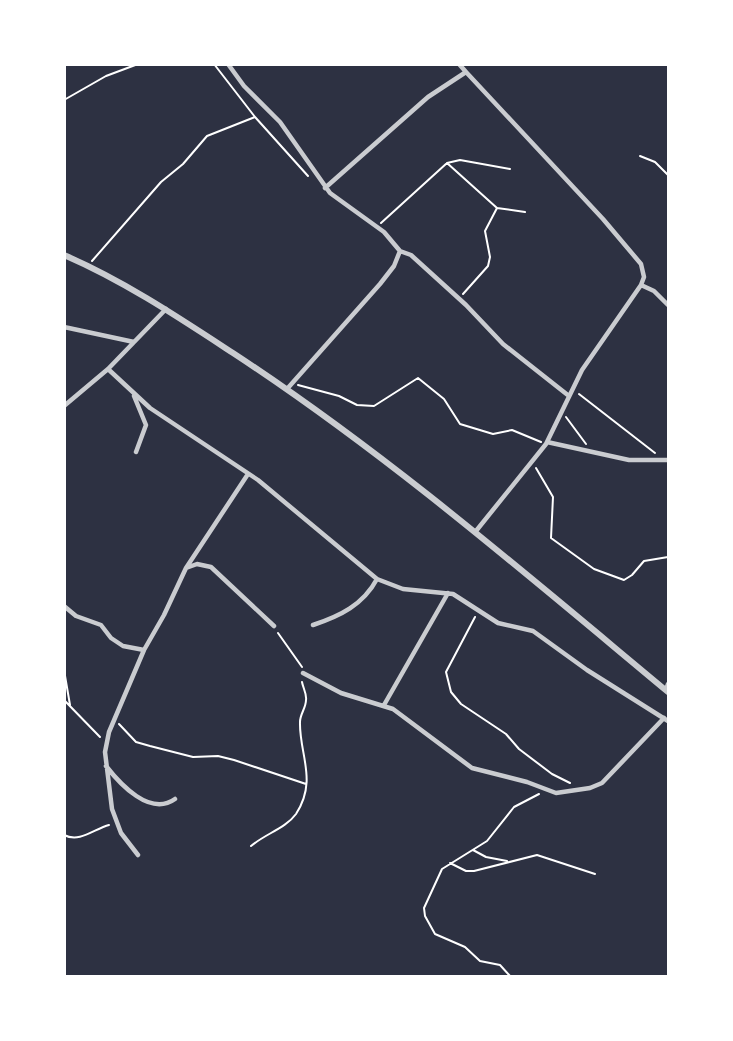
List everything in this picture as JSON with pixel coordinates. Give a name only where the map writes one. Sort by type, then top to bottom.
[{"type":"street","points":[[228,64],[244,86],[280,122],[326,188],[377,227],[396,244],[400,251],[411,255],[459,298],[503,344],[569,396]]},
{"type":"street","points":[[459,64],[603,219],[640,264],[644,278],[572,389],[534,463],[476,531]]},
{"type":"street","points":[[326,188],[428,97],[466,72]]},
{"type":"street","points":[[290,386],[380,284],[394,266],[400,251]]},
{"type":"street","points":[[64,255],[89,266],[166,309],[290,386],[476,531],[668,689]]},
{"type":"street","points":[[641,285],[654,291],[669,304]]},
{"type":"street","points":[[64,406],[108,369],[166,309]]},
{"type":"street","points":[[64,327],[134,342]]},
{"type":"street","points":[[108,369],[133,394],[171,423],[248,474],[377,579],[403,589],[448,593],[498,623],[533,631],[544,636],[587,670],[666,720],[602,783],[556,793],[527,782],[472,768],[384,705],[341,693],[303,673]]},
{"type":"street","points":[[133,394],[146,425],[136,452]]},
{"type":"street","points":[[546,443],[645,462],[669,460]]},
{"type":"street","points":[[138,855],[117,824],[106,766],[106,743],[144,650],[164,615],[186,568],[248,474]]},
{"type":"street","points":[[186,568],[197,564],[211,567],[274,626]]},
{"type":"street","points":[[313,625],[349,609],[365,598],[377,579]]},
{"type":"street","points":[[384,705],[448,593]]},
{"type":"street","points":[[64,606],[76,616],[101,625],[111,638],[123,646],[144,650]]},
{"type":"street","points":[[106,766],[123,788],[132,794],[156,803],[165,804],[175,799]]},
{"type":"path","points":[[64,100],[106,76],[138,64]]},
{"type":"path","points":[[214,64],[255,117],[310,179]]},
{"type":"path","points":[[89,266],[104,244],[148,195],[183,164],[207,136],[255,117]]},
{"type":"path","points":[[640,156],[656,162],[669,175]]},
{"type":"path","points":[[377,227],[447,163],[460,160],[510,169]]},
{"type":"path","points":[[447,163],[497,208],[525,212]]},
{"type":"path","points":[[459,298],[488,266],[490,257],[485,231],[497,208]]},
{"type":"path","points":[[290,386],[339,396],[357,405],[374,406],[418,378],[444,399],[460,424],[493,434],[512,430],[546,443]]},
{"type":"path","points":[[572,389],[661,459]]},
{"type":"path","points":[[561,412],[590,451]]},
{"type":"path","points":[[534,463],[553,497],[550,532],[556,544],[594,569],[620,580],[628,579],[644,561],[669,557]]},
{"type":"path","points":[[478,611],[446,672],[452,692],[461,704],[506,734],[519,749],[544,768],[574,785]]},
{"type":"path","points":[[251,846],[263,836],[285,825],[296,814],[306,784],[307,760],[300,723],[307,700],[302,681],[303,673],[292,650],[274,626]]},
{"type":"path","points":[[64,670],[70,705]]},
{"type":"path","points":[[64,700],[106,743]]},
{"type":"path","points":[[113,722],[121,725],[136,742],[193,757],[218,756],[234,759],[306,784]]},
{"type":"path","points":[[510,976],[500,965],[480,961],[465,947],[435,934],[429,927],[424,908],[437,876],[450,864],[487,841],[514,807],[547,790]]},
{"type":"path","points":[[64,835],[77,838],[117,824]]},
{"type":"path","points":[[473,850],[486,857],[509,861]]},
{"type":"path","points":[[450,864],[474,872],[509,861],[542,856],[564,866],[595,874]]}]
